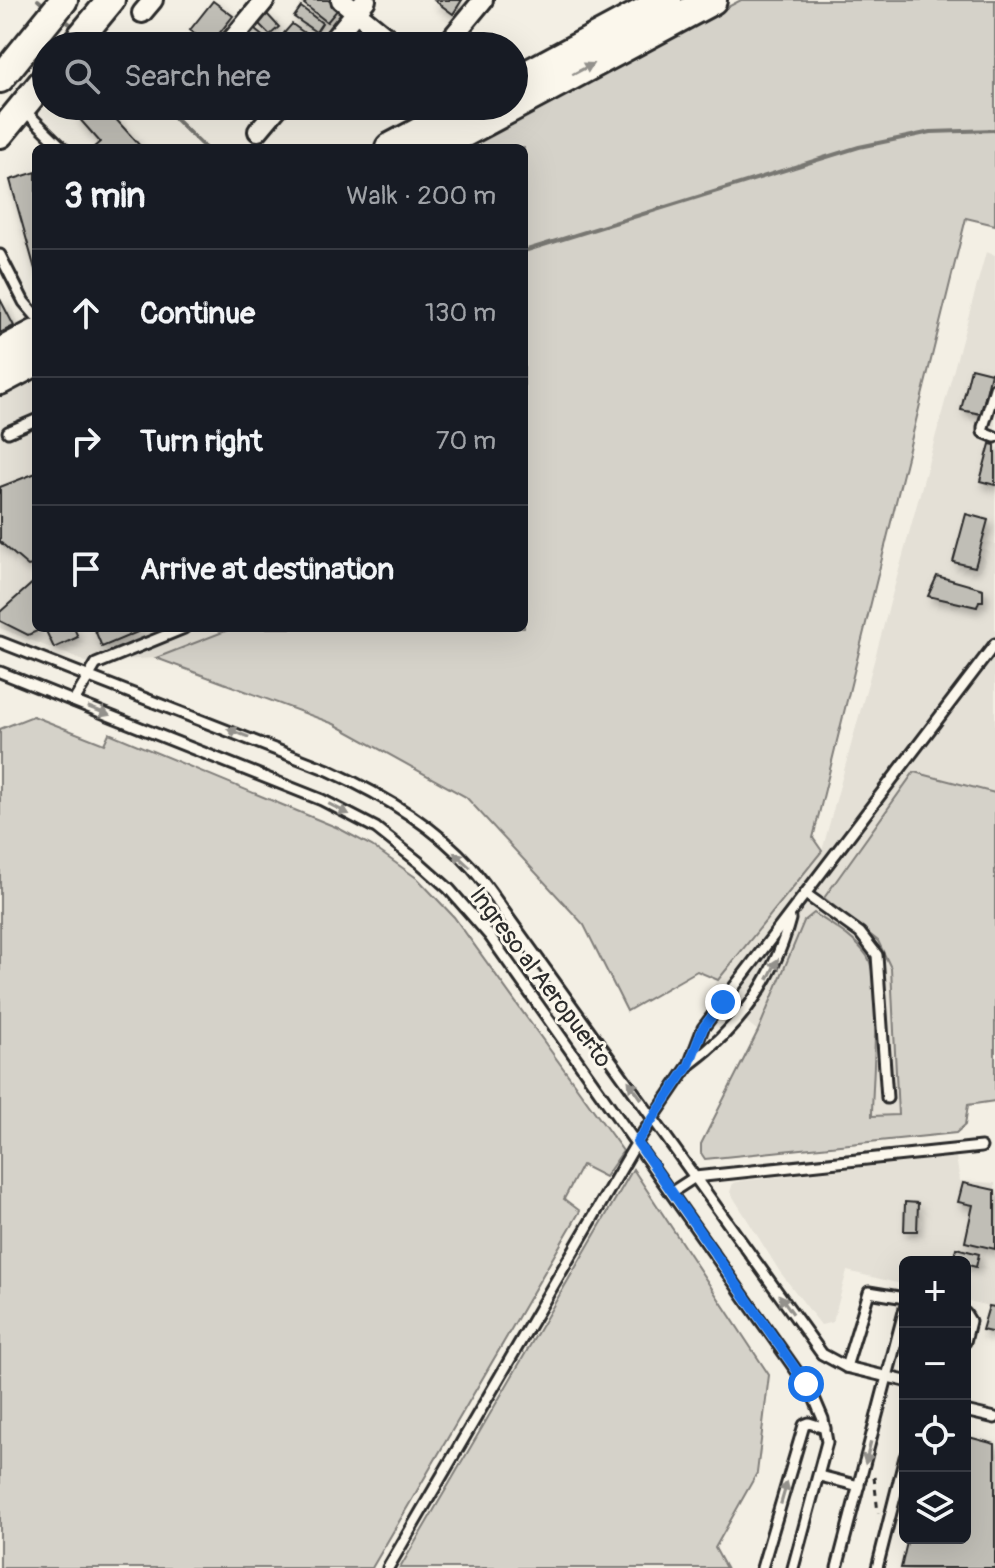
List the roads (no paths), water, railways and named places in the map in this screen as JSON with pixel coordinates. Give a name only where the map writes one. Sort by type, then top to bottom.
[{"type":"main road","points":[[38,32],[64,0]]},
{"type":"main road","points":[[528,74],[667,0]]},
{"type":"main road","points":[[528,98],[712,0]]},
{"type":"main road","points":[[84,32],[109,2]]},
{"type":"main road","points":[[0,79],[32,39]]},
{"type":"main road","points":[[0,134],[32,95]]},
{"type":"main road","points":[[398,144],[443,120]]},
{"type":"main road","points":[[442,144],[487,120]]},
{"type":"main road","points":[[0,353],[32,336]]},
{"type":"main road","points":[[0,380],[32,363]]},
{"type":"street","points":[[239,32],[265,0]]},
{"type":"street","points":[[457,32],[483,0]]},
{"type":"street","points":[[337,32],[354,4],[383,32]]},
{"type":"street","points":[[258,131],[267,120]]},
{"type":"lane","points":[[21,108],[32,118]]},
{"type":"lane","points":[[34,120],[59,144]]},
{"type":"lane","points":[[0,255],[32,311]]},
{"type":"lane","points":[[995,388],[983,432],[995,437]]},
{"type":"lane","points":[[8,432],[32,422]]},
{"type":"lane","points":[[74,701],[96,664],[174,632]]},
{"type":"lane","name":"Ingreso al Aeropuerto","points":[[0,642],[328,770],[376,792],[470,865],[822,1354],[846,1367]]},
{"type":"lane","points":[[388,1568],[637,1142],[689,1065],[703,1028],[995,644]]},
{"type":"lane","name":"Ingreso al Aeropuerto","points":[[0,672],[238,764],[376,828],[449,889],[489,935],[806,1384],[825,1428]]},
{"type":"lane","points":[[807,895],[860,933],[877,955],[887,1098]]},
{"type":"lane","points":[[689,1065],[723,1039],[771,975],[791,915]]},
{"type":"lane","points":[[672,1192],[695,1177],[981,1147]]},
{"type":"lane","points":[[899,1297],[869,1292],[846,1367],[899,1380]]},
{"type":"lane","points":[[837,1568],[900,1328]]},
{"type":"lane","points":[[971,1412],[995,1418]]},
{"type":"lane","points":[[762,1568],[804,1425],[809,1423],[825,1428],[827,1442],[793,1568]]},
{"type":"lane","points":[[877,1568],[901,1472]]},
{"type":"lane","points":[[820,1476],[859,1486]]},
{"type":"waterway","points":[[38,0],[47,8]]},
{"type":"waterway","points":[[60,17],[76,28]]},
{"type":"waterway","points":[[176,120],[201,144]]},
{"type":"waterway","points":[[528,250],[859,147],[931,132],[995,130]]}]
